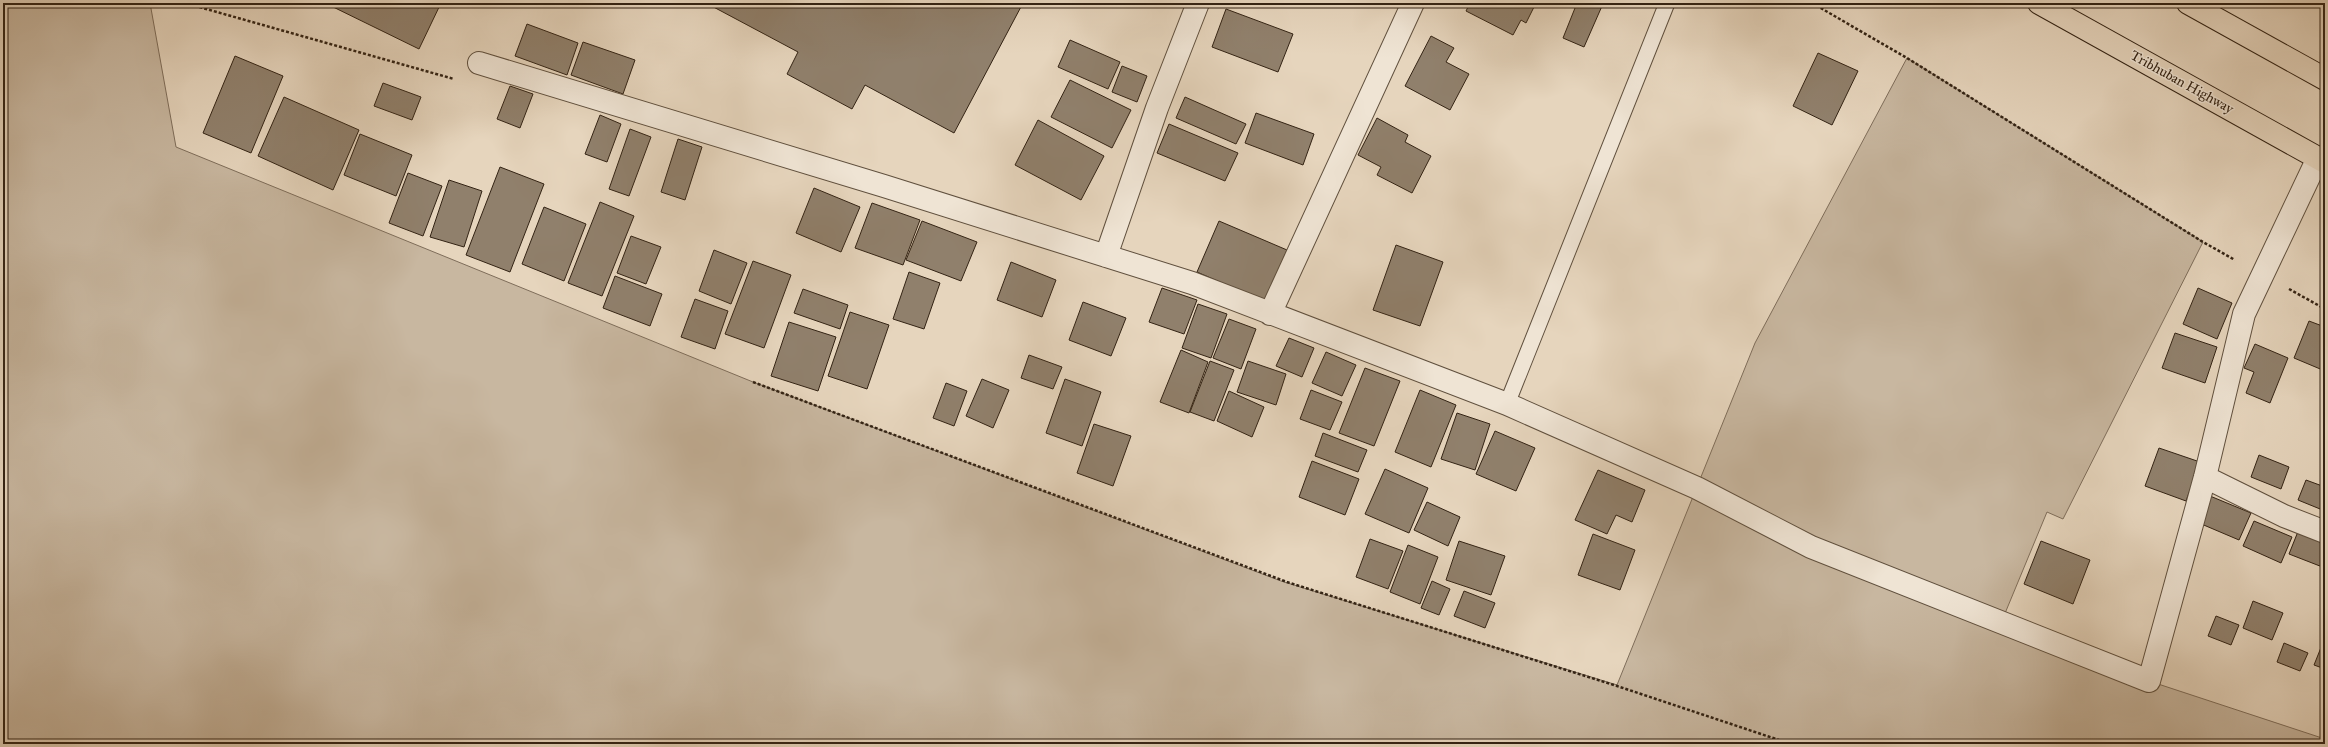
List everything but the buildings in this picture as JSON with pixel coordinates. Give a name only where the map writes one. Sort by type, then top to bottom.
[{"type":"highway","name":"Tribhuban Highway","points":[[2039,3],[2321,160]]},
{"type":"highway","points":[[2188,3],[2323,73]]},
{"type":"street","points":[[1106,256],[1157,108],[1198,3]]},
{"type":"street","points":[[1270,314],[1413,3]]},
{"type":"street","points":[[479,63],[884,186],[1192,283],[1507,404],[1697,488],[1811,547],[2149,681],[2204,477],[2244,314],[2262,275],[2321,160]]},
{"type":"street","points":[[2204,477],[2284,516],[2325,532]]},
{"type":"lane","points":[[1507,404],[1667,3]]},
{"type":"path","points":[[185,3],[452,80],[479,63]]},
{"type":"path","points":[[1812,3],[1914,63],[2203,242],[2325,309]]},
{"type":"path","points":[[753,382],[1287,582],[1617,686],[1791,744]]},
{"type":"shaded area","points":[[3,3],[150,3],[176,147],[753,382],[1281,581],[1617,685],[1755,343],[1907,58],[2203,242],[2063,519],[2047,512],[2001,623],[2149,681],[2325,739],[2325,744],[3,744]]}]
